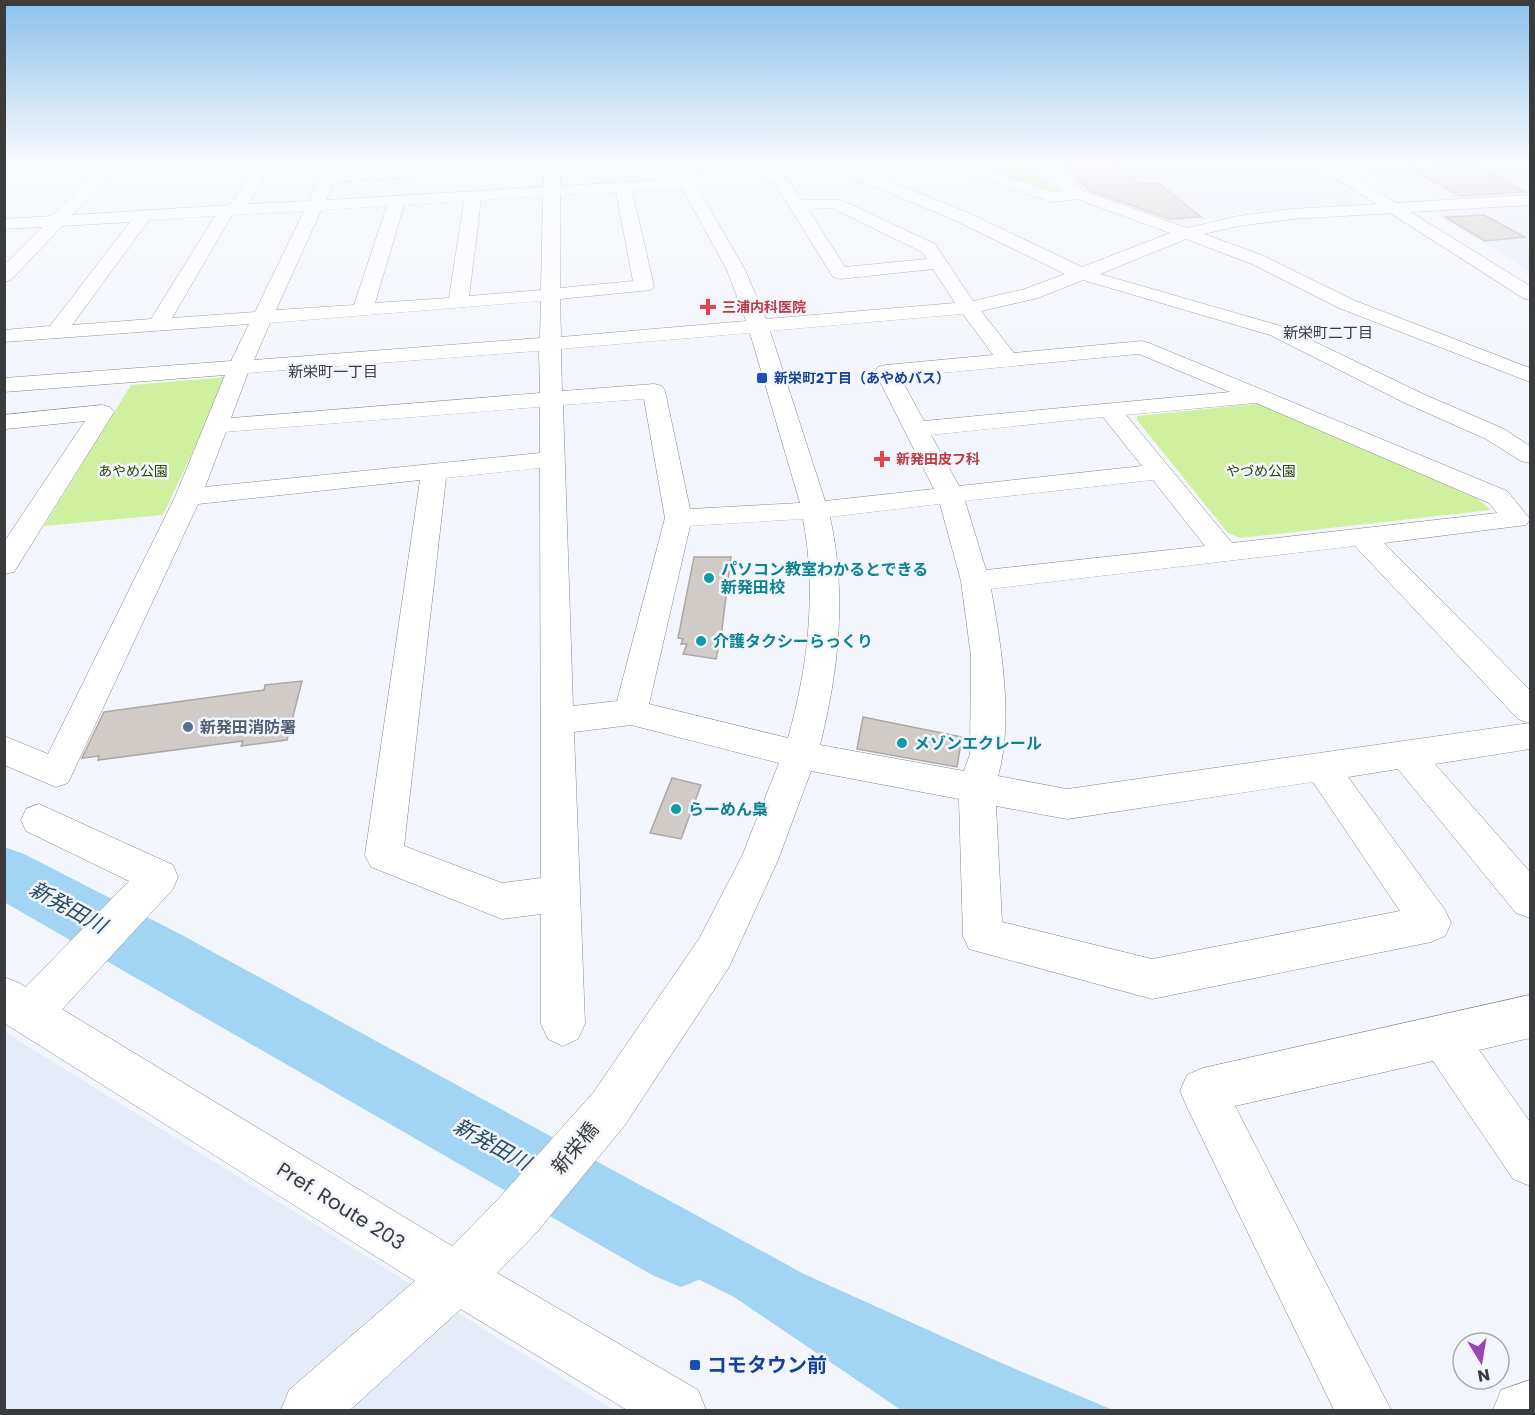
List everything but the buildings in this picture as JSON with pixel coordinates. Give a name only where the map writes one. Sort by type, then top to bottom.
[{"type":"main road","points":[[4,276],[49,230]]},
{"type":"main road","points":[[56,332],[133,230]]},
{"type":"main road","points":[[158,324],[218,230]]},
{"type":"main road","points":[[4,750],[56,773],[188,497],[240,366],[302,230]]},
{"type":"main road","points":[[363,309],[388,230]]},
{"type":"main road","points":[[458,303],[468,230]]},
{"type":"main road","points":[[550,230],[549,296],[563,1024]]},
{"type":"main road","points":[[4,336],[549,296],[644,286],[632,230]]},
{"type":"main road","name":"新栄橋","points":[[309,1410],[457,1278],[518,1215],[609,1109],[714,953],[759,860],[800,755],[815,699],[825,617],[824,554],[815,510],[758,325],[736,270],[714,230]]},
{"type":"main road","points":[[812,230],[840,273],[939,263]]},
{"type":"main road","points":[[891,230],[929,248],[968,308],[1008,360]]},
{"type":"main road","points":[[986,230],[1081,274],[1277,331],[1413,398],[1495,435],[1530,456]]},
{"type":"main road","points":[[1173,230],[1258,260],[1346,304],[1530,375]]},
{"type":"main road","points":[[4,385],[550,344],[968,308],[1031,294],[1184,234],[1203,230]]},
{"type":"main road","points":[[1434,230],[1530,294]]},
{"type":"main road","points":[[1439,230],[1530,283]]},
{"type":"main road","points":[[975,581],[1517,519],[1498,497],[1142,347],[886,372],[950,494],[975,581],[987,656],[987,754],[977,788],[983,936],[1152,979],[1431,923],[1322,766]]},
{"type":"main road","points":[[5,423],[34,383]]},
{"type":"main road","points":[[216,426],[654,391],[678,518],[631,712]]},
{"type":"main road","points":[[915,429],[1109,409],[1260,397]]},
{"type":"main road","points":[[1109,409],[1225,552]]},
{"type":"main road","points":[[4,565],[102,412],[5,423]]},
{"type":"main road","points":[[188,497],[552,459]]},
{"type":"main road","points":[[434,472],[384,855],[502,901],[559,894]]},
{"type":"main road","points":[[678,518],[815,510],[1161,472]]},
{"type":"main road","points":[[1361,536],[1530,710]]},
{"type":"main road","points":[[556,721],[631,712],[800,755],[1067,804],[1530,735]]},
{"type":"main road","points":[[1406,754],[1530,900]]},
{"type":"main road","points":[[17,1006],[159,877],[39,820]]},
{"type":"main road","name":"Pref. Route 203","points":[[17,1006],[457,1278],[678,1410]]},
{"type":"main road","points":[[1363,1410],[1203,1091],[1530,1017]]},
{"type":"main road","points":[[1443,1037],[1530,1162]]},
{"type":"main road","points":[[1521,1410],[1530,1408]]},
{"type":"shaded area","points":[[1461,230],[1530,230],[1530,271]]},
{"type":"shaded area","points":[[5,1032],[614,1410],[5,1410]]},
{"type":"green space","name":"あやめ公園","points":[[228,377],[163,515],[44,526],[131,385]]},
{"type":"green space","name":"やづめ公園","points":[[1264,403],[1465,488],[1491,510],[1240,538],[1228,533],[1137,420],[1137,416]]},
{"type":"water","points":[[648,1189],[804,1274],[999,1362],[1113,1410],[901,1410],[734,1297],[613,1237],[623,1216]]},
{"type":"waterway","name":"新発田川","points":[[4,872],[158,955],[681,1249]]},
{"type":"place","name":"三浦内科医院","points":[[708,307]]},
{"type":"place","name":"新栄町2丁目（あやめバス）","points":[[762,378]]},
{"type":"place","name":"新発田皮フ科","points":[[882,459]]},
{"type":"place","name":"パソコン教室わかるとできる 新発田校","points":[[709,578]]},
{"type":"place","name":"介護タクシーらっくり","points":[[701,641]]},
{"type":"place","name":"新発田消防署","points":[[188,727]]},
{"type":"place","name":"メゾンエクレール","points":[[902,743]]},
{"type":"place","name":"らーめん梟","points":[[676,809]]},
{"type":"place","name":"コモタウン前","points":[[695,1365]]},
{"type":"district","name":"新栄町二丁目","points":[[1328,332]]},
{"type":"district","name":"新栄町一丁目","points":[[333,371]]}]
